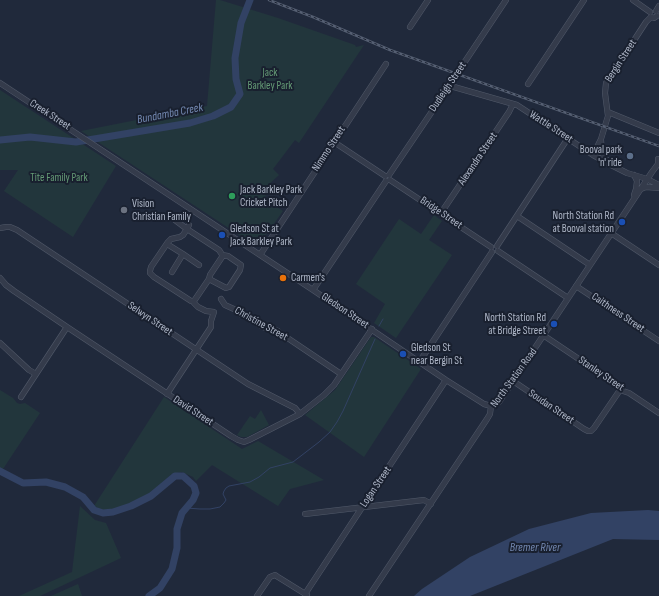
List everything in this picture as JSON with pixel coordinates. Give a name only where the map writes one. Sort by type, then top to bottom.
[{"type":"street","points":[[410,27],[428,0]]},
{"type":"street","name":"Dudleigh Street","points":[[313,290],[506,0]]},
{"type":"street","points":[[528,84],[584,0]]},
{"type":"street","points":[[633,0],[655,13]]},
{"type":"street","name":"Bergin Street","points":[[593,155],[607,120],[608,112],[605,93],[606,83],[646,22],[655,13]]},
{"type":"street","name":"Nimmo Street","points":[[260,255],[386,64]]},
{"type":"street","name":"Creek Street","points":[[0,83],[100,148]]},
{"type":"street","name":"Wattle Street","points":[[450,85],[513,104],[526,110],[593,155],[627,173],[647,179],[659,186]]},
{"type":"street","name":"Alexandra Street","points":[[441,214],[513,104]]},
{"type":"street","points":[[608,112],[659,133]]},
{"type":"street","points":[[420,361],[568,138]]},
{"type":"street","points":[[600,139],[603,156],[609,164]]},
{"type":"street","name":"Bridge Street","points":[[334,142],[568,298]]},
{"type":"street","name":"Gledson Street","points":[[100,148],[420,361],[446,380],[484,404],[491,406]]},
{"type":"street","name":"North Station Road","points":[[369,596],[487,419],[490,414],[491,406],[497,404],[513,381],[658,164],[658,159]]},
{"type":"street","points":[[633,200],[637,181],[634,175]]},
{"type":"street","points":[[641,189],[659,186]]},
{"type":"street","points":[[517,216],[590,265]]},
{"type":"street","points":[[175,220],[188,227],[219,250],[222,255],[228,256],[241,265],[240,270],[228,288],[223,288],[209,279]]},
{"type":"street","name":"Selwyn Street","points":[[0,228],[10,227],[17,230],[248,384],[294,408],[300,414]]},
{"type":"street","points":[[188,227],[183,235],[171,239],[151,267],[150,273],[189,300],[194,300]]},
{"type":"street","points":[[611,233],[659,265]]},
{"type":"street","points":[[167,244],[199,265]]},
{"type":"street","points":[[172,272],[183,254]]},
{"type":"street","points":[[194,300],[209,279],[222,255]]},
{"type":"street","name":"David Street","points":[[0,278],[14,292],[167,394],[238,440],[244,442],[300,414],[330,390],[372,329]]},
{"type":"street","name":"Caithness Street","points":[[576,286],[659,341]]},
{"type":"street","name":"Christine Street","points":[[221,299],[226,305],[236,310],[241,315],[248,315],[253,321],[263,327],[278,331],[283,336],[341,374]]},
{"type":"street","points":[[167,394],[210,328],[214,312],[206,311],[194,303],[194,300]]},
{"type":"street","points":[[21,397],[67,327]]},
{"type":"street","name":"Stanley Street","points":[[543,335],[616,384],[620,390],[629,393],[659,413]]},
{"type":"street","points":[[0,343],[29,370],[36,374]]},
{"type":"street","name":"Logan Street","points":[[306,595],[446,380]]},
{"type":"street","name":"Soudan Street","points":[[513,381],[584,429],[590,431],[594,428],[620,390]]},
{"type":"street","points":[[305,514],[424,500],[431,504]]},
{"type":"street","points":[[257,596],[272,575],[278,577],[306,595]]},
{"type":"green space","name":"Jack Barkley Park","points":[[216,0],[278,18],[355,45],[356,47],[364,45],[299,143],[295,140],[273,169],[279,175],[265,188],[266,200],[283,211],[258,246],[81,131],[207,106]]},
{"type":"green space","name":"Tite Family Park","points":[[0,90],[116,166],[73,237],[4,191],[18,170],[0,170]]},
{"type":"green space","points":[[434,215],[442,221],[429,240],[452,255],[396,338],[374,323],[385,304],[356,284],[399,219],[421,234]]},
{"type":"green space","points":[[371,337],[374,337],[421,369],[364,457],[305,415],[335,390]]},
{"type":"green space","points":[[0,390],[13,398],[17,403],[25,403],[40,413],[1,472],[0,471]]},
{"type":"green space","points":[[164,397],[242,449],[258,441],[324,480],[290,489],[278,506],[212,465],[196,481],[193,477],[182,472],[172,474],[149,494],[113,510],[103,510],[94,506]]},
{"type":"green space","points":[[261,410],[269,425],[247,437],[237,435],[250,416],[255,419]]},
{"type":"green space","points":[[80,506],[95,520],[106,523],[121,558],[40,596],[19,596],[72,572]]},
{"type":"green space","points":[[78,584],[82,596],[51,596]]},
{"type":"water","name":"Bremer River","points":[[648,510],[659,511],[659,540],[613,539],[470,596],[414,596],[470,557],[529,529],[591,513]]},
{"type":"waterway","name":"Bundamba Creek","points":[[0,140],[30,137],[76,142],[190,123],[213,116],[231,107],[240,94],[236,79],[235,58],[241,23],[250,0]]},
{"type":"waterway","points":[[379,326],[383,319]]},
{"type":"waterway","points":[[186,508],[210,509],[220,507],[226,500],[223,494],[229,486],[250,482],[270,468],[293,462],[319,442],[330,432],[343,411],[375,339]]},
{"type":"waterway","name":"Bundamba Creek","points":[[0,471],[23,483],[46,482],[65,487],[83,497],[94,510],[103,513],[113,512],[131,506],[151,496],[175,476],[183,476],[194,486],[196,493],[193,500],[182,513],[177,529],[177,548],[172,569],[160,588],[149,596]]},
{"type":"railway","points":[[269,0],[390,50],[659,146]]},
{"type":"place","name":"Booval park 'n' ride","points":[[630,156]]},
{"type":"place","name":"Jack Barkley Park Cricket Pitch","points":[[232,196]]},
{"type":"place","name":"Vision Christian Family","points":[[124,210]]},
{"type":"place","name":"North Station Rd at Booval station","points":[[622,222]]},
{"type":"place","name":"Gledson St at Jack Barkley Park","points":[[222,235]]},
{"type":"place","name":"Carmen's","points":[[283,278]]},
{"type":"place","name":"North Station Rd at Bridge Street","points":[[554,324]]},
{"type":"place","name":"Gledson St near Bergin St","points":[[403,354]]}]
